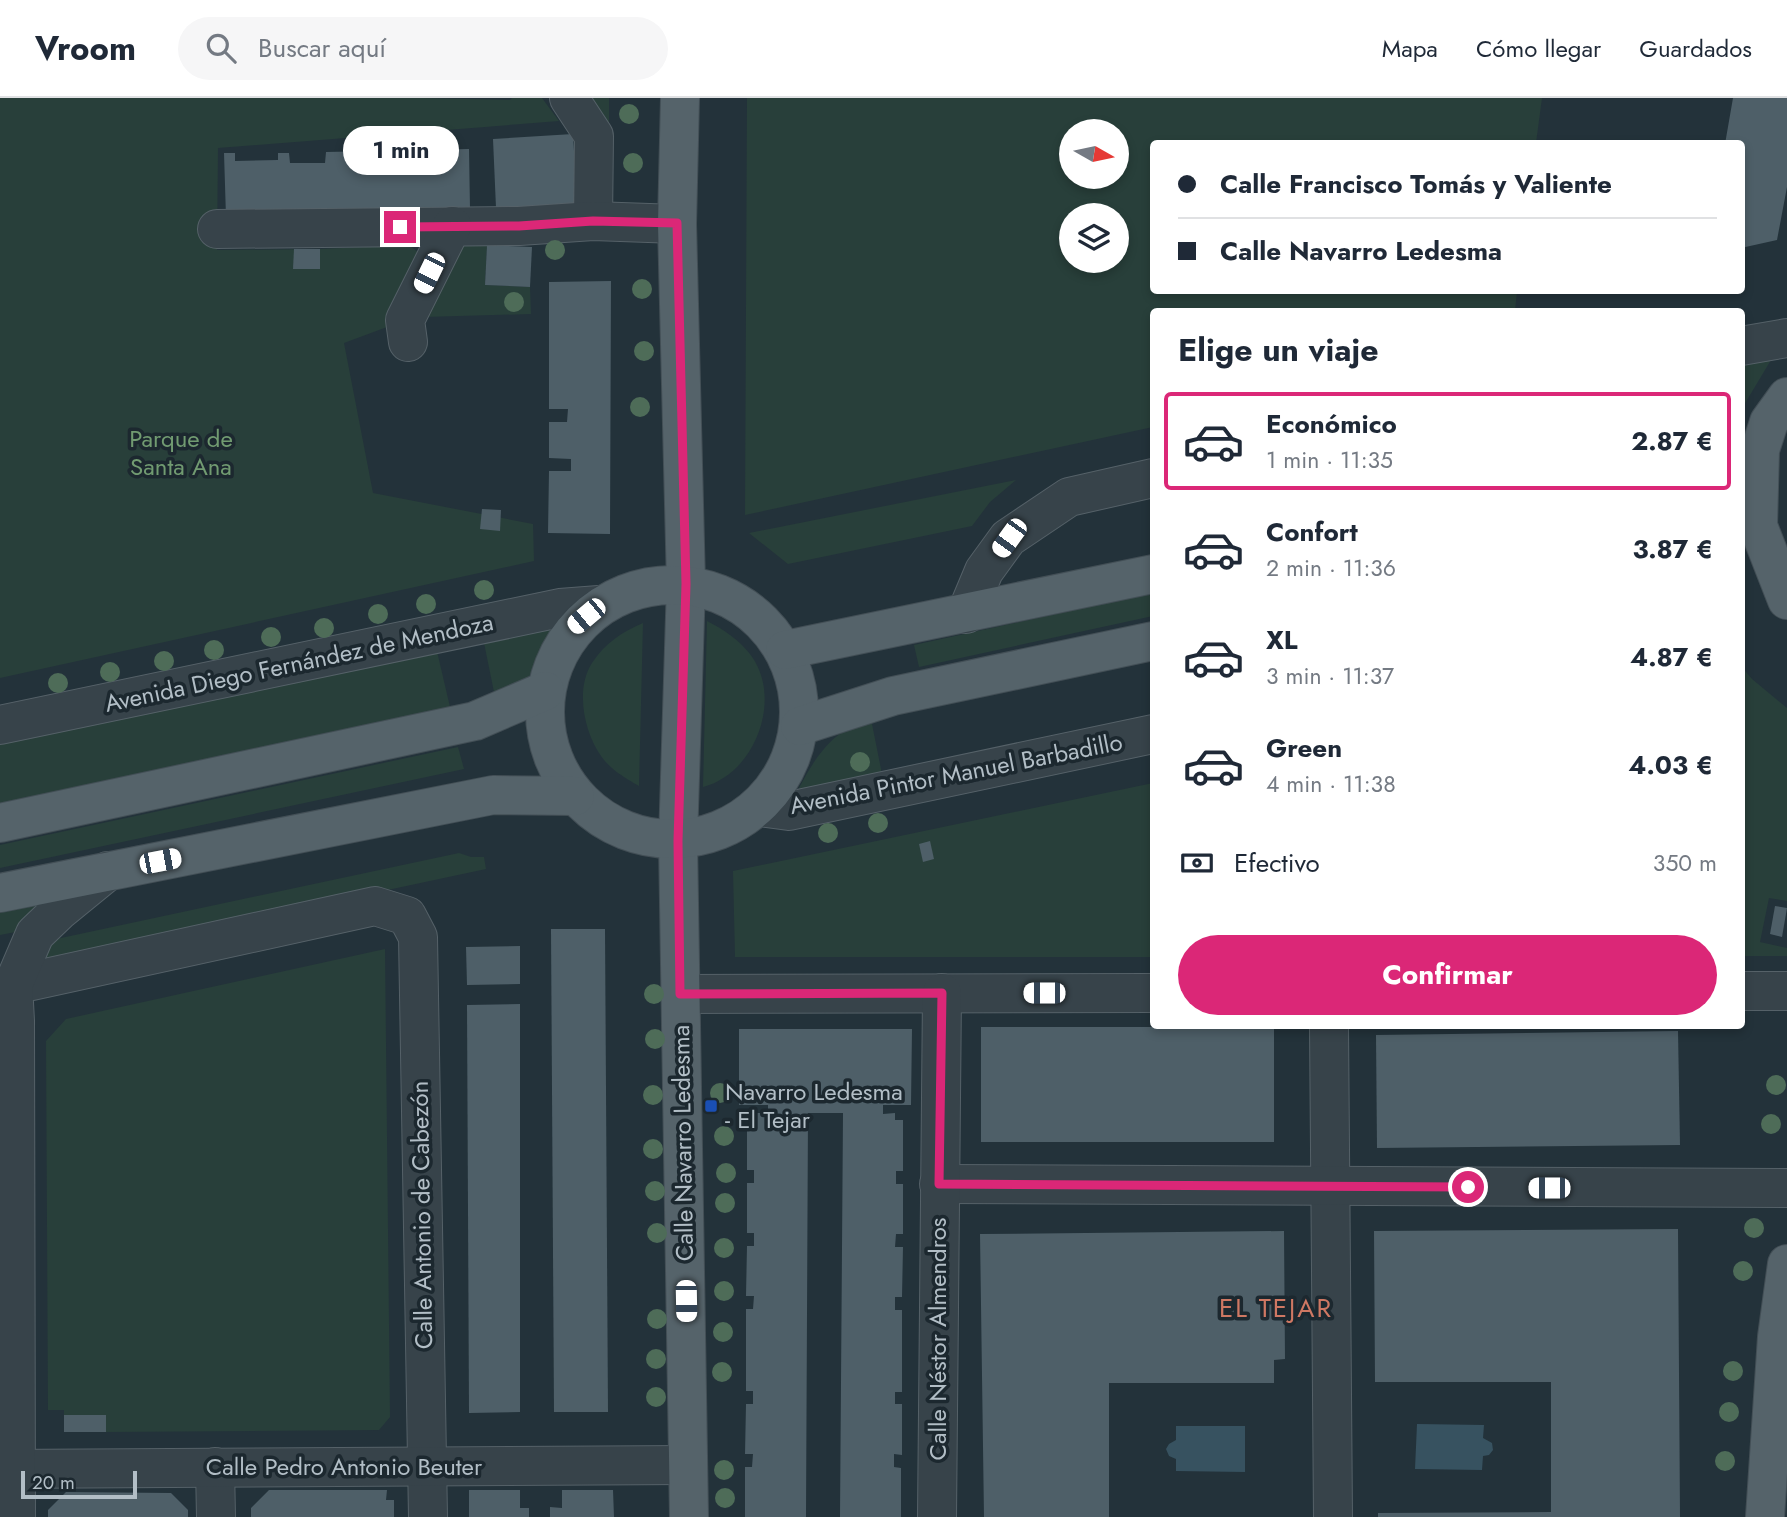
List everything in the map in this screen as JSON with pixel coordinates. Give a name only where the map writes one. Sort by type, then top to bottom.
[{"type":"main road","name":"Calle Navarro Ledesma","points":[[680,98],[677,223],[686,584],[678,841],[688,1517]]},
{"type":"main road","points":[[1787,397],[1751,452],[1749,525],[1787,600]]},
{"type":"main road","points":[[785,650],[1150,575]]},
{"type":"main road","points":[[686,584],[750,609],[785,650],[798,687],[800,726],[788,767],[759,807],[722,828],[678,841],[612,825],[575,796],[549,747],[545,691],[557,655],[573,627],[599,605],[623,593],[686,584]]},
{"type":"main road","points":[[800,726],[916,691],[1150,642]]},
{"type":"main road","points":[[0,823],[475,721],[545,691]]},
{"type":"main road","points":[[0,893],[493,795],[575,796]]},
{"type":"main road","points":[[1765,1517],[1777,1337],[1787,1264]]},
{"type":"street","points":[[569,98],[594,136],[593,221]]},
{"type":"street","points":[[217,229],[593,221],[677,223]]},
{"type":"street","points":[[408,342],[405,320],[452,226]]},
{"type":"street","points":[[1745,345],[1787,338]]},
{"type":"street","points":[[966,614],[985,570],[1009,538],[1069,497],[1150,479]]},
{"type":"street","name":"Avenida Diego Fernández de Mendoza","points":[[0,725],[560,608],[599,605]]},
{"type":"street","name":"Avenida Pintor Manuel Barbadillo","points":[[759,807],[789,811],[1150,735]]},
{"type":"street","points":[[16,1517],[7,1469],[15,1073],[7,986],[35,934],[108,871]]},
{"type":"street","name":"Calle Antonio de Cabezón","points":[[7,986],[375,906],[407,916],[418,937],[428,1517]]},
{"type":"street","points":[[1745,991],[1787,991]]},
{"type":"street","name":"Calle Néstor Almendros","points":[[937,1517],[942,993]]},
{"type":"street","points":[[680,994],[1150,993]]},
{"type":"street","points":[[1329,1029],[1333,1517]]},
{"type":"street","points":[[939,1184],[1787,1188]]},
{"type":"street","name":"Calle Pedro Antonio Beuter","points":[[7,1469],[688,1465]]},
{"type":"street","points":[[215,1467],[216,1517]]},
{"type":"green space","name":"Parque de Santa Ana","points":[[0,98],[542,98],[559,121],[218,148],[217,250],[409,245],[419,253],[387,327],[344,343],[373,493],[533,524],[534,561],[0,678]]},
{"type":"green space","points":[[589,98],[609,98],[609,132]]},
{"type":"green space","points":[[747,98],[1542,98],[1536,140],[1150,140],[1150,294],[1517,294],[1515,308],[1150,308],[1150,428],[745,515]]},
{"type":"green space","points":[[467,244],[487,245],[485,285],[530,287],[531,314],[424,317],[458,247]]},
{"type":"green space","points":[[1777,350],[1745,403],[1745,357]]},
{"type":"green space","points":[[1016,480],[990,502],[972,526],[788,564],[749,533]]},
{"type":"green space","points":[[1150,594],[1150,617],[919,667],[914,645]]},
{"type":"green space","points":[[563,617],[535,669],[524,682],[495,697],[483,638]]},
{"type":"green space","points":[[707,621],[730,635],[750,654],[760,672],[764,712],[750,751],[737,767],[721,779],[703,787]]},
{"type":"green space","points":[[643,623],[639,786],[614,770],[601,756],[586,723],[583,698],[587,673],[597,656],[614,639]]},
{"type":"green space","points":[[436,647],[450,707],[0,804],[0,740]]},
{"type":"green space","points":[[1745,671],[1787,708],[1787,901],[1769,898],[1760,942],[1787,948],[1787,956],[1745,956]]},
{"type":"green space","points":[[871,719],[883,779],[802,794],[799,788],[827,745],[846,730]]},
{"type":"green space","points":[[458,747],[464,769],[0,868],[0,845]]},
{"type":"green space","points":[[1150,784],[1150,957],[735,957],[733,871]]},
{"type":"green space","points":[[459,853],[484,857],[486,869],[36,965],[47,941]]},
{"type":"green space","points":[[57,899],[26,930],[0,935],[0,911]]},
{"type":"green space","points":[[385,949],[390,1417],[379,1430],[106,1432],[106,1415],[64,1415],[64,1410],[48,1410],[46,1041],[66,1019]]},
{"type":"water","points":[[1417,1424],[1484,1425],[1483,1438],[1492,1443],[1493,1450],[1489,1455],[1483,1456],[1482,1470],[1415,1469]]},
{"type":"water","points":[[1176,1426],[1245,1426],[1245,1472],[1176,1471],[1176,1459],[1169,1456],[1166,1449],[1176,1440]]},
{"type":"building","points":[[1733,98],[1787,98],[1787,187],[1777,240],[1745,247],[1745,140],[1726,140]]},
{"type":"building","points":[[573,134],[577,204],[496,208],[493,139]]},
{"type":"building","points":[[469,149],[470,209],[226,217],[224,153],[235,153],[235,161],[278,160],[278,153],[289,153],[290,163],[325,163],[326,152]]},
{"type":"building","points":[[487,245],[532,247],[530,287],[485,285]]},
{"type":"building","points":[[294,249],[320,249],[320,269],[293,269]]},
{"type":"building","points":[[611,281],[610,534],[548,533],[549,471],[571,471],[571,459],[549,458],[549,422],[567,422],[568,409],[549,409],[549,282]]},
{"type":"building","points":[[482,509],[501,510],[500,531],[480,529]]},
{"type":"building","points":[[930,841],[934,859],[923,862],[919,844]]},
{"type":"building","points":[[1775,906],[1787,908],[1782,937],[1770,934]]},
{"type":"building","points":[[551,929],[605,929],[608,1412],[554,1412]]},
{"type":"building","points":[[520,946],[520,984],[467,985],[466,947]]},
{"type":"building","points":[[520,1004],[520,1412],[469,1413],[467,1005]]},
{"type":"building","points":[[981,1027],[1274,1029],[1274,1142],[981,1142]]},
{"type":"building","points":[[739,1029],[912,1029],[911,1105],[883,1105],[883,1114],[895,1113],[895,1120],[903,1120],[903,1171],[896,1171],[896,1184],[903,1184],[903,1234],[896,1234],[895,1247],[903,1247],[902,1297],[895,1297],[895,1310],[902,1310],[902,1392],[895,1392],[895,1404],[902,1404],[902,1455],[894,1454],[894,1467],[901,1468],[901,1517],[840,1517],[843,1113],[808,1113],[806,1517],[745,1517],[745,1467],[752,1467],[753,1454],[745,1454],[746,1404],[753,1404],[753,1391],[746,1391],[746,1309],[753,1309],[754,1296],[746,1296],[747,1246],[754,1246],[754,1233],[747,1233],[747,1183],[754,1183],[754,1170],[747,1170],[747,1119],[756,1120],[755,1113],[768,1113],[768,1105],[739,1105]]},
{"type":"building","points":[[1678,1031],[1680,1145],[1377,1148],[1376,1035]]},
{"type":"building","points":[[1678,1229],[1680,1517],[1378,1517],[1378,1513],[1551,1512],[1551,1382],[1375,1382],[1374,1231]]},
{"type":"building","points":[[1284,1231],[1285,1359],[1274,1360],[1274,1383],[1109,1383],[1109,1517],[984,1517],[980,1234]]},
{"type":"building","points":[[64,1415],[106,1415],[106,1432],[64,1432]]},
{"type":"building","points":[[269,1490],[387,1490],[386,1500],[394,1500],[394,1517],[251,1517],[251,1508]]},
{"type":"building","points":[[469,1490],[520,1490],[520,1508],[529,1508],[529,1517],[469,1517]]},
{"type":"building","points":[[562,1490],[613,1490],[614,1517],[550,1517],[550,1507],[562,1508]]},
{"type":"building","points":[[66,1492],[171,1493],[188,1510],[188,1517],[48,1517],[48,1510]]},
{"type":"place","name":"Navarro Ledesma - El Tejar","points":[[711,1106]]},
{"type":"district","name":"EL TEJAR","points":[[1276,1308]]},
{"type":"route","points":[[400,227],[519,226],[593,221],[677,223],[686,584],[678,841],[680,994],[942,993],[939,1184],[1468,1187]]}]
